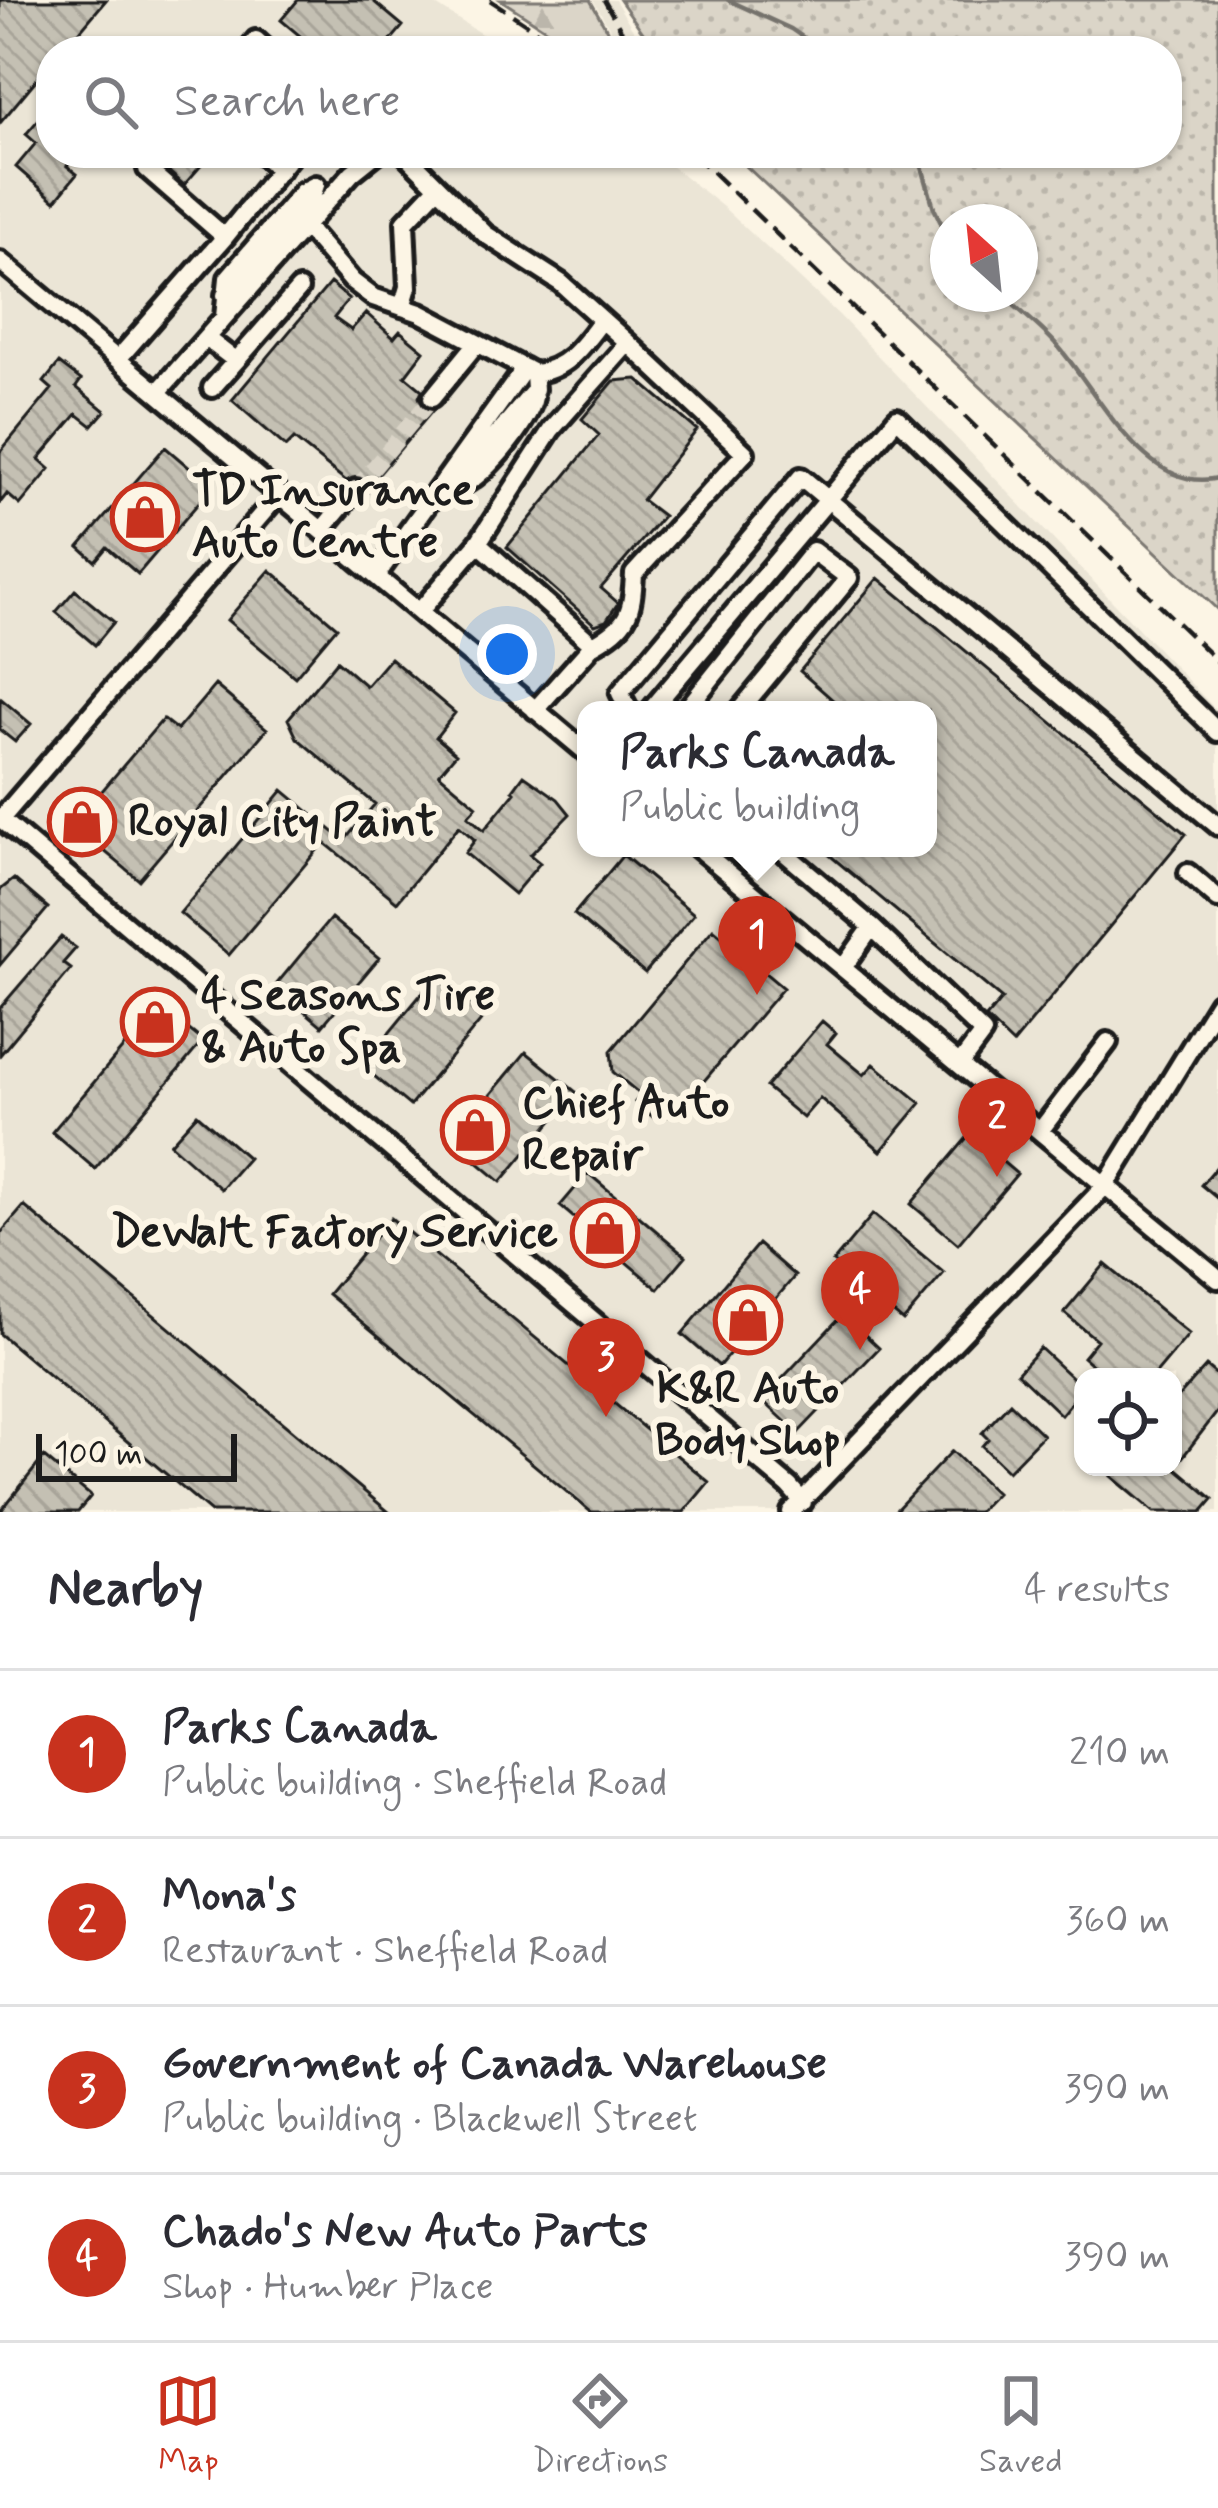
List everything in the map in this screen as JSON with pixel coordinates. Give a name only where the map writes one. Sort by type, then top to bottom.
[{"type":"street","points":[[149,168],[225,237]]},
{"type":"street","points":[[158,392],[358,168]]},
{"type":"street","points":[[419,168],[484,234],[561,283],[745,453],[634,574],[632,611],[614,634],[593,645],[536,710]]},
{"type":"street","points":[[118,359],[280,170]]},
{"type":"street","points":[[224,318],[228,278],[302,192],[352,173]]},
{"type":"street","points":[[402,307],[408,287],[405,222],[438,187]]},
{"type":"street","points":[[304,226],[352,281],[374,297],[477,343],[531,377]]},
{"type":"street","points":[[0,261],[577,744]]},
{"type":"street","points":[[212,388],[299,289]]},
{"type":"street","points":[[376,576],[427,502],[531,377],[550,372],[577,353],[602,320]]},
{"type":"street","points":[[206,338],[236,361]]},
{"type":"street","points":[[432,398],[477,343]]},
{"type":"street","points":[[420,611],[478,543],[551,430],[628,343]]},
{"type":"street","points":[[427,502],[453,487],[531,377]]},
{"type":"street","points":[[658,701],[897,418],[1218,732]]},
{"type":"street","points":[[624,701],[620,693],[801,477],[1218,826]]},
{"type":"street","points":[[322,530],[356,489]]},
{"type":"street","points":[[278,494],[0,819],[789,1486],[797,1507],[1106,1185],[1218,1003]]},
{"type":"street","points":[[478,543],[593,645]]},
{"type":"street","points":[[693,701],[813,551],[849,578],[747,701]]},
{"type":"street","points":[[716,857],[1218,1280]]},
{"type":"street","points":[[790,857],[872,927],[982,1033],[960,1064]]},
{"type":"street","points":[[1188,873],[1218,899]]},
{"type":"street","points":[[843,968],[872,927]]},
{"type":"street","points":[[1040,1131],[1108,1042]]},
{"type":"shaded area","points":[[0,0],[428,0],[484,36],[36,36],[36,168],[674,168],[839,315],[1218,712],[1218,1512],[0,1512]]},
{"type":"shaded area","points":[[593,0],[615,0],[637,36],[614,36]]},
{"type":"green space","points":[[501,0],[590,0],[610,36],[556,36]]},
{"type":"green space","points":[[620,0],[1218,0],[1218,610],[748,168],[1182,168],[1182,36],[645,36]]},
{"type":"building","points":[[0,0],[106,0],[76,36],[36,36],[36,80],[0,123]]},
{"type":"building","points":[[298,0],[372,0],[403,26],[395,36],[300,36],[281,20]]},
{"type":"building","points":[[36,122],[36,143],[26,134]]},
{"type":"building","points":[[36,143],[36,168],[70,168],[77,174],[55,201],[16,167]]},
{"type":"building","points":[[165,168],[199,168],[184,185]]},
{"type":"building","points":[[330,283],[349,299],[334,318],[351,330],[366,313],[394,338],[400,331],[424,351],[405,376],[422,390],[423,407],[433,410],[368,487],[359,477],[346,481],[294,439],[286,447],[232,400]]},
{"type":"building","points":[[59,363],[81,380],[76,387],[105,411],[92,426],[77,414],[39,459],[50,469],[20,505],[7,494],[0,503],[0,452],[52,389],[44,382]]},
{"type":"building","points":[[637,379],[697,430],[642,500],[663,516],[601,588],[618,603],[606,621],[595,625],[507,547],[599,435],[582,419],[614,381]]},
{"type":"building","name":"TD Insurance Auto Centre","points":[[165,447],[212,487],[138,574],[107,547],[95,561],[79,547]]},
{"type":"building","points":[[270,570],[337,627],[295,677],[227,620]]},
{"type":"building","points":[[878,578],[1186,834],[1013,1044],[986,1018],[1002,999],[832,857],[937,857],[937,701],[832,701],[800,671]]},
{"type":"building","points":[[75,590],[114,622],[95,645],[56,612]]},
{"type":"building","points":[[390,658],[455,713],[436,737],[456,754],[439,774],[477,806],[468,816],[484,830],[524,775],[558,799],[570,814],[530,855],[540,863],[514,894],[465,853],[475,840],[459,826],[397,902],[324,842],[229,955],[180,913],[283,790],[344,841],[375,804],[297,738],[288,719],[337,661],[366,686]]},
{"type":"building","points":[[215,685],[267,729],[139,880],[73,825],[163,719],[177,730]]},
{"type":"building","points":[[0,698],[31,724],[15,742],[0,730]]},
{"type":"building","points":[[625,857],[694,914],[645,973],[574,914]]},
{"type":"building","points":[[14,879],[48,908],[0,965],[0,890]]},
{"type":"building","points":[[331,918],[379,958],[322,1026],[275,986]]},
{"type":"building","points":[[713,929],[783,988],[675,1115],[654,1118],[635,1102],[641,1095],[613,1072],[611,1051]]},
{"type":"building","points":[[61,937],[76,948],[63,963],[71,969],[0,1055],[0,1008]]},
{"type":"building","points":[[437,975],[485,1016],[410,1106],[362,1066]]},
{"type":"building","points":[[159,1005],[182,1018],[183,1025],[203,1041],[95,1169],[52,1132]]},
{"type":"building","points":[[822,1021],[836,1033],[827,1044],[864,1075],[874,1064],[921,1103],[881,1151],[820,1098],[803,1118],[766,1087]]},
{"type":"building","points":[[526,1052],[576,1092],[501,1182],[452,1141]]},
{"type":"building","points":[[197,1114],[248,1158],[221,1189],[170,1144]]},
{"type":"building","points":[[970,1134],[1017,1174],[958,1244],[911,1204]]},
{"type":"building","points":[[1218,1165],[1218,1199],[1201,1185]]},
{"type":"building","points":[[588,1173],[686,1256],[658,1289],[560,1206]]},
{"type":"building","points":[[24,1206],[389,1512],[211,1512],[0,1334],[0,1234]]},
{"type":"building","points":[[873,1214],[944,1273],[903,1321],[833,1262]]},
{"type":"building","points":[[391,1218],[709,1482],[684,1512],[591,1512],[328,1294]]},
{"type":"building","points":[[758,1244],[795,1276],[719,1366],[682,1334]]},
{"type":"building","points":[[1105,1264],[1189,1334],[1161,1368],[1096,1368],[1083,1357],[1097,1340],[1064,1313]]},
{"type":"building","points":[[843,1314],[879,1348],[798,1433],[762,1400]]},
{"type":"building","points":[[1040,1348],[1074,1380],[1074,1399],[1061,1415],[1017,1373]]},
{"type":"building","points":[[1206,1366],[1218,1376],[1218,1411],[1182,1458],[1182,1393]]},
{"type":"building","points":[[1010,1403],[1043,1435],[1008,1471],[982,1446],[988,1439],[982,1433]]},
{"type":"building","points":[[952,1451],[996,1493],[978,1512],[894,1512]]},
{"type":"building","points":[[44,1457],[91,1496],[78,1512],[0,1512]]},
{"type":"building","points":[[1182,1473],[1213,1499],[1202,1512],[1154,1512],[1111,1476]]},
{"type":"waterway","points":[[728,0],[801,36]]},
{"type":"waterway","points":[[922,168],[933,204]]},
{"type":"waterway","points":[[1022,312],[1056,344],[1145,455],[1167,471],[1192,479],[1218,478]]},
{"type":"tunnel","points":[[356,489],[432,398]]},
{"type":"railway","points":[[490,0],[544,36]]},
{"type":"railway","points":[[604,0],[624,36]]},
{"type":"railway","points":[[708,168],[1218,662]]},
{"type":"place","name":"TD Insurance Auto Centre","points":[[145,517]]},
{"type":"place","name":"Royal City Paint","points":[[82,822]]},
{"type":"place","name":"Parks Canada","points":[[757,995]]},
{"type":"place","name":"4 Seasons Tire & Auto Spa","points":[[155,1022]]},
{"type":"place","name":"Chief Auto Repair","points":[[475,1130]]},
{"type":"place","name":"Mona's","points":[[997,1177]]},
{"type":"place","name":"DeWalt Factory Service","points":[[605,1233]]},
{"type":"place","name":"K&R Auto Body Shop","points":[[748,1320]]},
{"type":"place","name":"Chado's New Auto Parts","points":[[860,1350]]},
{"type":"place","name":"Government of Canada Warehouse","points":[[606,1417]]}]
